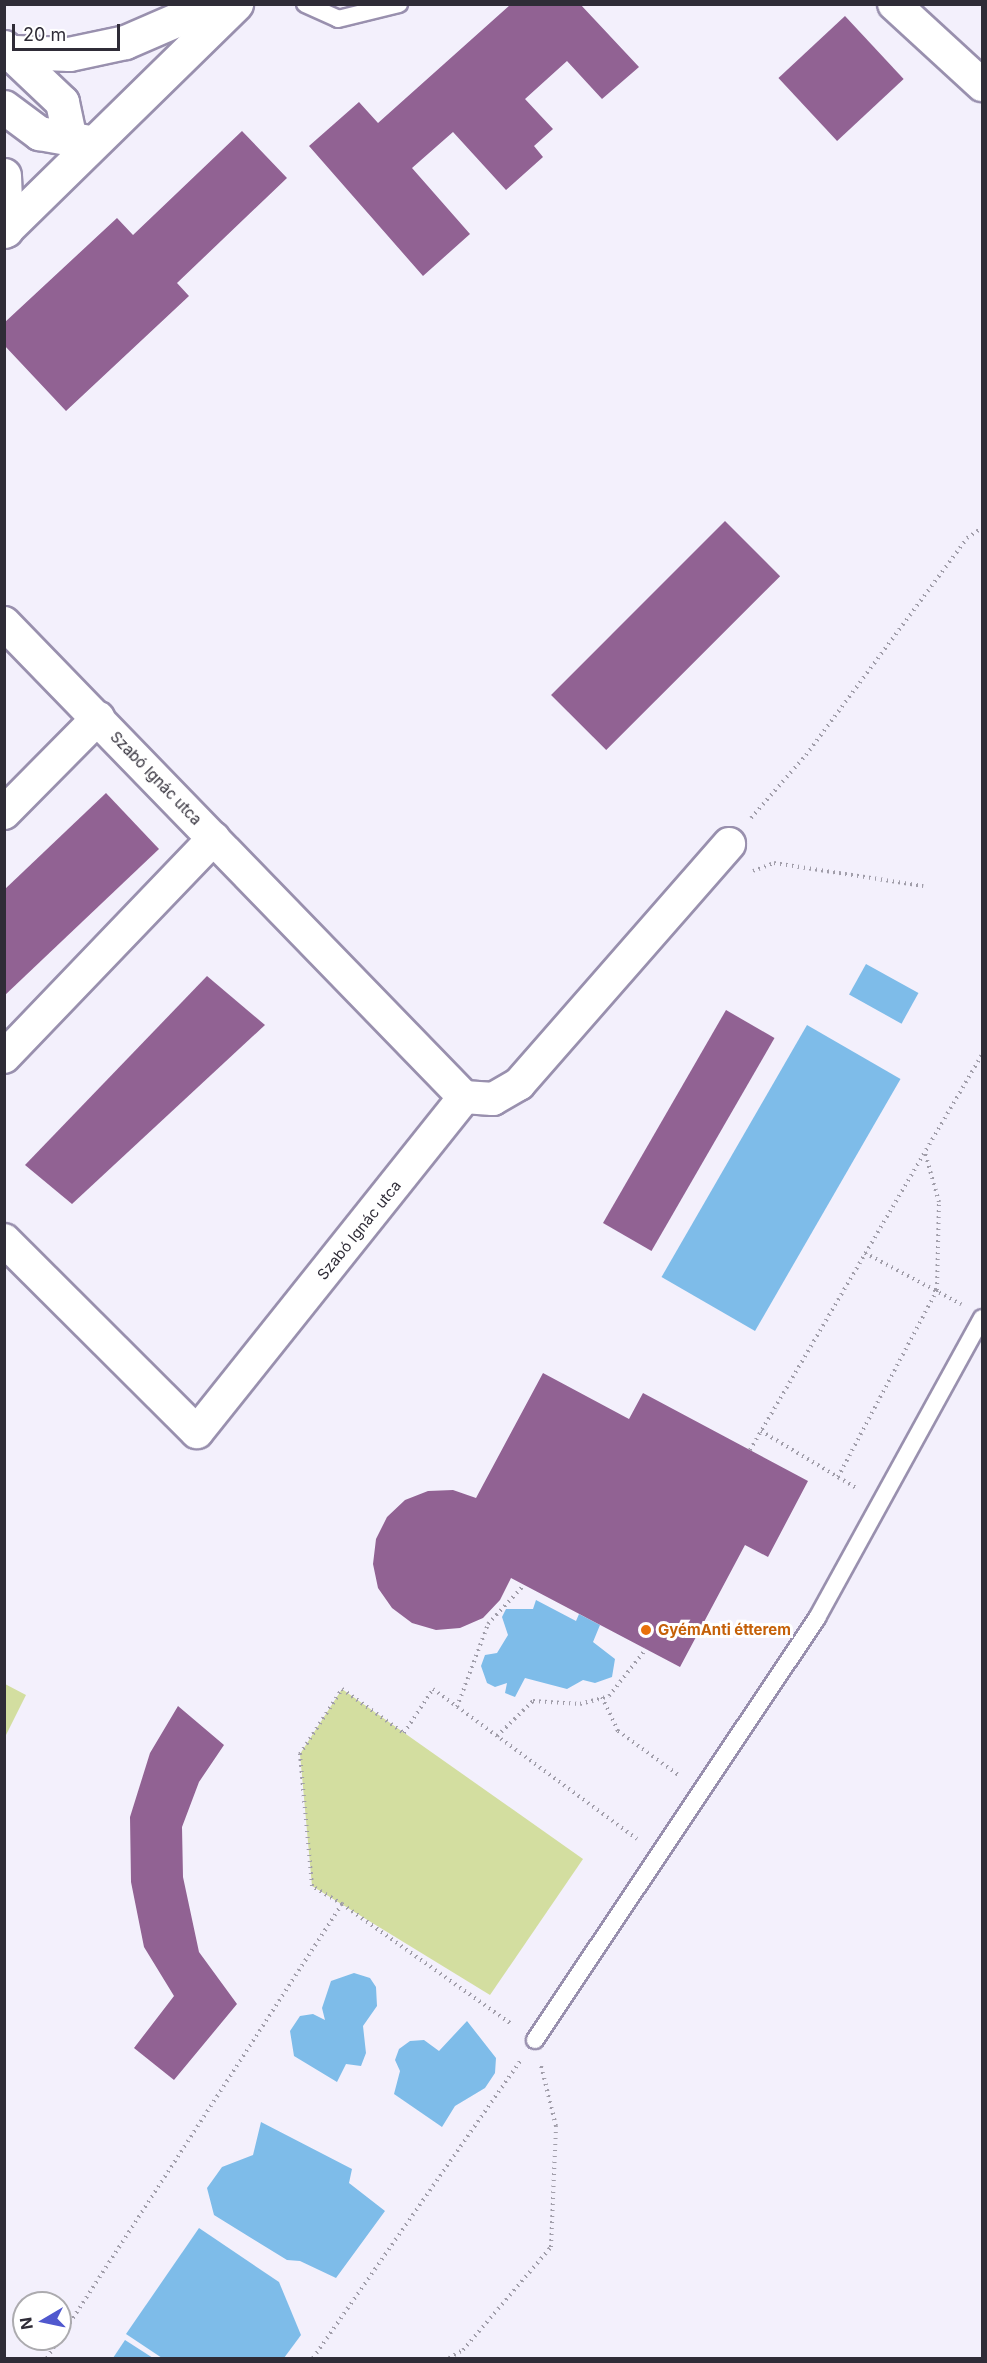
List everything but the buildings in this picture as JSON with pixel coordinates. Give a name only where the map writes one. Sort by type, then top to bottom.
[{"type":"street","points":[[10,50],[69,54],[125,42],[213,4]]},
{"type":"street","points":[[5,230],[79,148],[236,4]]},
{"type":"street","points":[[894,4],[977,69]]},
{"type":"street","points":[[10,50],[62,102],[79,148]]},
{"type":"street","points":[[4,107],[39,133],[79,148]]},
{"type":"street","points":[[4,175],[5,230]]},
{"type":"street","name":"Szabó Ignác utca","points":[[4,624],[98,718],[464,1097],[197,1432],[4,1240]]},
{"type":"street","name":"Szabó Ignác utca","points":[[4,813],[98,718]]},
{"type":"street","name":"Szabó Ignác utca","points":[[4,1057],[214,838]]},
{"type":"street","points":[[464,1097],[493,1099],[519,1084],[729,844]]},
{"type":"lane","points":[[305,4],[338,19],[399,4]]},
{"type":"lane","points":[[535,2040],[817,1618],[982,1318]]},
{"type":"path","points":[[729,844],[806,755],[967,538],[982,528]]},
{"type":"path","points":[[743,875],[774,863],[923,886]]},
{"type":"path","points":[[750,1450],[982,1055]]},
{"type":"path","points":[[838,1477],[937,1290],[939,1202],[925,1152]]},
{"type":"path","points":[[865,1253],[964,1306]]},
{"type":"path","points":[[761,1431],[881,1503]]},
{"type":"path","points":[[457,1707],[488,1624],[524,1585]]},
{"type":"path","points":[[497,1736],[533,1701],[580,1704],[602,1697],[646,1649]]},
{"type":"path","points":[[449,2358],[463,2350],[551,2247],[556,2126],[535,2040],[342,1904],[312,1886],[300,1754],[342,1689],[404,1733],[433,1689],[659,1855]]},
{"type":"path","points":[[602,1697],[618,1731],[701,1792]]},
{"type":"path","points":[[72,2320],[342,1904]]},
{"type":"path","points":[[313,2358],[535,2040]]},
{"type":"green space","points":[[5,1684],[26,1695],[5,1737]]},
{"type":"green space","points":[[342,1689],[583,1859],[490,1995],[312,1886],[300,1754]]},
{"type":"water","points":[[866,964],[918,993],[902,1024],[849,995]]},
{"type":"water","points":[[807,1025],[901,1079],[755,1331],[662,1277]]},
{"type":"water","points":[[536,1600],[576,1621],[579,1614],[600,1625],[593,1642],[615,1659],[612,1677],[595,1683],[583,1680],[567,1689],[525,1678],[515,1697],[505,1693],[507,1683],[495,1687],[487,1683],[481,1666],[485,1655],[497,1653],[508,1635],[502,1617],[506,1609],[533,1609]]},
{"type":"water","points":[[354,1973],[370,1978],[376,1987],[377,2006],[363,2026],[366,2053],[361,2066],[346,2064],[337,2082],[294,2056],[290,2031],[300,2016],[313,2014],[325,2020],[322,2008],[331,1981]]},
{"type":"water","points":[[467,2021],[496,2058],[495,2073],[485,2088],[455,2106],[442,2127],[394,2094],[400,2071],[395,2060],[399,2049],[410,2041],[424,2040],[439,2051]]},
{"type":"water","points":[[261,2122],[352,2169],[349,2183],[385,2211],[336,2278],[300,2261],[287,2260],[214,2215],[207,2188],[222,2167],[253,2155]]},
{"type":"water","points":[[199,2228],[279,2282],[301,2335],[284,2358],[162,2358],[126,2334]]},
{"type":"water","points":[[125,2340],[153,2358],[113,2358]]},
{"type":"place","name":"GyémAnti étterem","points":[[646,1630]]}]
